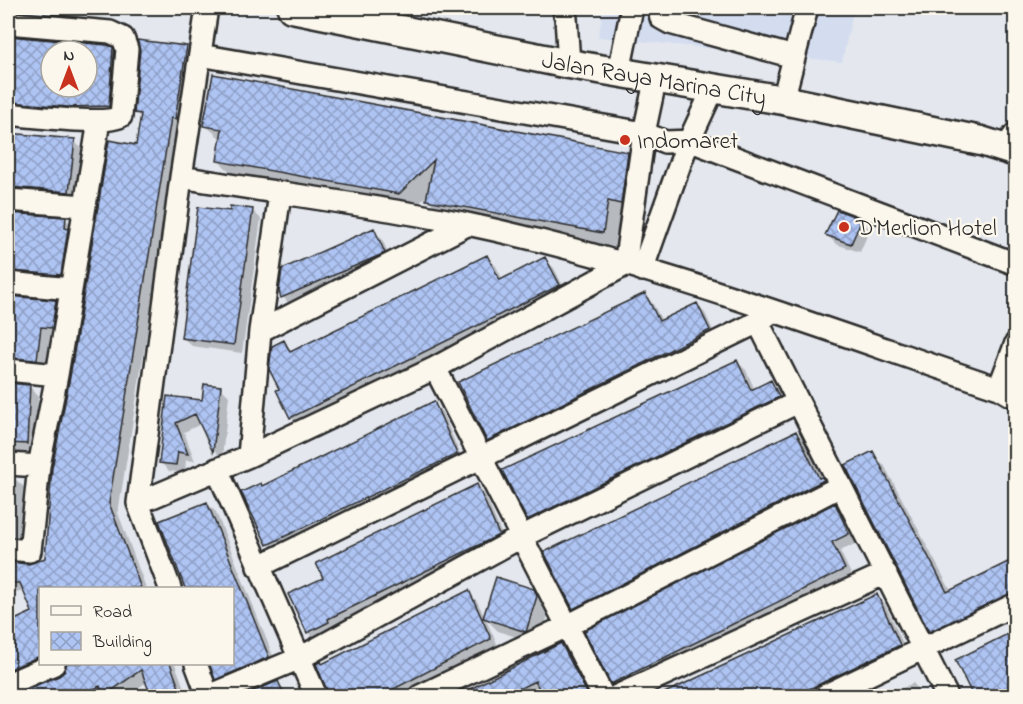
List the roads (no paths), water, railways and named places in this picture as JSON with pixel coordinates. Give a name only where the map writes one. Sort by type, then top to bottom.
[{"type":"main road","name":"Jalan Raya Marina City","points":[[292,8],[569,64],[714,87],[1012,144]]},
{"type":"street","points":[[170,587],[142,512],[181,177],[207,8]]},
{"type":"street","points":[[563,8],[566,18],[569,64]]},
{"type":"street","points":[[619,72],[632,8]]},
{"type":"street","points":[[659,8],[661,18],[670,23],[794,57]]},
{"type":"street","points":[[783,100],[807,8]]},
{"type":"street","points":[[8,23],[110,32],[123,38],[127,49],[121,117],[112,121],[99,121],[8,114]]},
{"type":"street","points":[[200,55],[644,133],[665,142],[691,141],[1016,264]]},
{"type":"street","points":[[633,267],[644,133],[656,77]]},
{"type":"street","points":[[142,512],[217,469],[435,368],[633,267],[714,87]]},
{"type":"street","points":[[8,549],[30,550],[39,466],[57,375],[99,121]]},
{"type":"street","points":[[181,177],[467,225],[633,267],[765,317],[1007,393],[1016,343]]},
{"type":"street","points":[[249,456],[260,331],[280,194]]},
{"type":"street","points":[[8,200],[85,206]]},
{"type":"street","points":[[260,331],[467,225]]},
{"type":"street","points":[[8,284],[71,289]]},
{"type":"street","points":[[765,317],[798,402],[886,573],[921,650],[947,696]]},
{"type":"street","points":[[258,567],[765,317]]},
{"type":"street","points":[[435,368],[603,696]]},
{"type":"street","points":[[8,370],[57,375]]},
{"type":"street","points":[[197,665],[208,696],[300,658],[521,537],[798,402]]},
{"type":"street","points":[[8,464],[39,466]]},
{"type":"street","points":[[217,469],[315,696]]},
{"type":"street","points":[[420,696],[567,626],[841,486]]},
{"type":"street","points":[[617,696],[886,573]]},
{"type":"street","points":[[824,696],[1016,604]]},
{"type":"street","points":[[8,684],[50,665]]},
{"type":"place","name":"Indomaret","points":[[625,140]]},
{"type":"place","name":"D'Merlion Hotel","points":[[844,227]]}]
